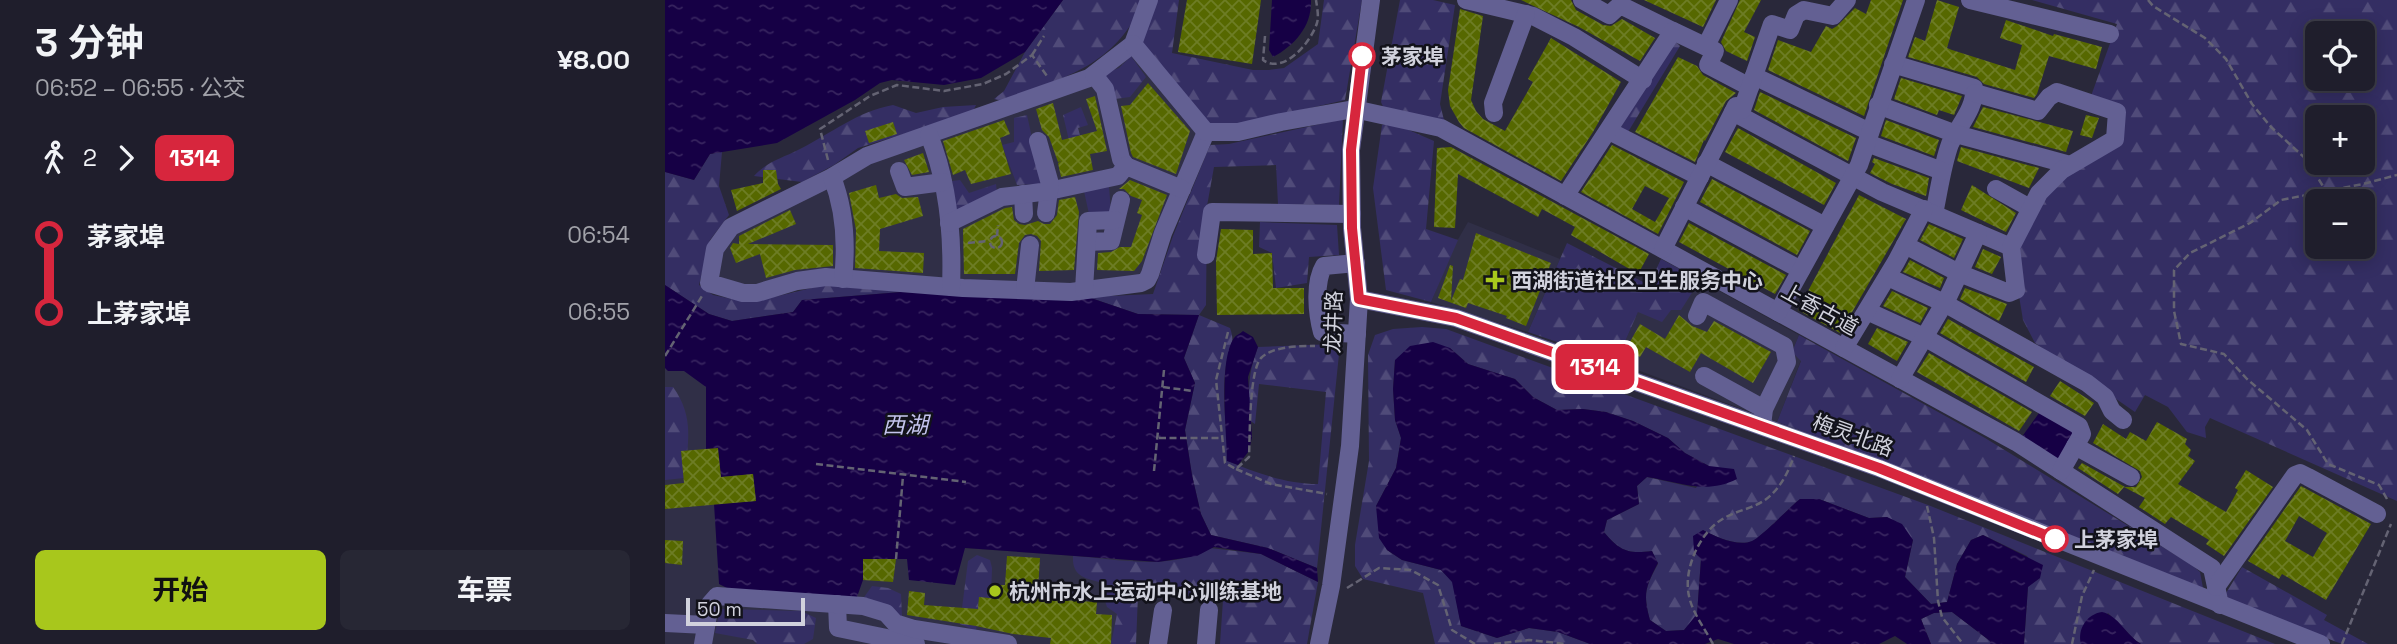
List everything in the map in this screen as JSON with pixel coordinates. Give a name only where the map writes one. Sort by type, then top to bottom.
[{"type":"street","points":[[1149,0],[1133,44],[1094,75],[867,156],[832,177],[731,227],[715,249],[709,283],[743,293],[757,293],[797,281],[826,277],[951,287],[1071,292],[1140,283],[1147,280],[1163,233],[1206,132]]},
{"type":"street","name":"龙井路","points":[[1319,644],[1331,586],[1350,446],[1359,299],[1352,214],[1351,150],[1371,0]]},
{"type":"street","points":[[1466,0],[1526,14],[1574,37],[1643,80]]},
{"type":"street","points":[[1582,0],[1609,15],[1620,5],[1632,5],[1673,31],[1715,51],[1708,65],[1752,81],[1868,138],[1943,171]]},
{"type":"street","points":[[1706,46],[1729,0]]},
{"type":"street","points":[[1663,249],[1736,106],[1742,110],[1772,24],[1790,30],[1797,15],[1804,10],[1833,16],[1847,0]]},
{"type":"street","points":[[1778,312],[1853,176],[1916,0]]},
{"type":"street","points":[[1970,0],[2110,34]]},
{"type":"street","points":[[1494,113],[1493,103],[1526,14]]},
{"type":"street","points":[[1565,196],[1673,31]]},
{"type":"street","points":[[1133,44],[1206,132]]},
{"type":"street","points":[[1844,348],[1905,245],[1929,212],[1951,143],[1975,93],[1974,88],[1893,64]]},
{"type":"street","points":[[1094,75],[1105,89],[1121,159],[1126,166],[1182,189]]},
{"type":"street","points":[[1905,245],[1959,273],[2009,293],[2016,290],[2011,247],[2039,193],[2062,170],[2115,139],[2117,112],[2057,92],[2049,97],[2038,111],[1975,93]]},
{"type":"street","points":[[1878,105],[1956,134],[2070,165]]},
{"type":"street","points":[[1206,132],[1238,132],[1355,109]]},
{"type":"street","name":"上香古道","points":[[1355,109],[1441,128],[2016,442],[2212,568],[2220,606]]},
{"type":"street","points":[[1733,112],[1882,192],[2011,247]]},
{"type":"street","points":[[1609,131],[1703,170],[1825,226]]},
{"type":"street","points":[[929,135],[943,181],[952,244],[951,287]]},
{"type":"street","points":[[1038,141],[1050,184],[1046,213]]},
{"type":"street","points":[[949,223],[1002,197],[1049,191],[1118,176],[1126,166]]},
{"type":"street","points":[[899,171],[905,187],[943,181]]},
{"type":"street","points":[[832,177],[841,200],[846,249],[843,279]]},
{"type":"street","points":[[1996,189],[2031,208]]},
{"type":"street","points":[[1023,194],[1024,214]]},
{"type":"street","points":[[1084,290],[1088,221],[1115,220],[1121,200]]},
{"type":"street","points":[[1684,207],[1801,270]]},
{"type":"street","points":[[1206,255],[1212,212],[1352,214]]},
{"type":"street","points":[[1900,379],[1944,303],[1978,233]]},
{"type":"street","points":[[1025,290],[1030,246]]},
{"type":"street","points":[[1356,263],[1324,266],[1319,274],[1319,321],[1322,332],[1357,334]]},
{"type":"street","points":[[1888,277],[1944,303],[2087,383],[2105,397],[2112,411],[2123,420]]},
{"type":"street","name":"梅灵北路","points":[[1359,299],[1456,318],[1763,417],[1800,440],[1925,486],[2220,606],[2321,644]]},
{"type":"street","points":[[1697,316],[1703,302],[1784,346],[1787,362],[1763,417],[1704,376]]},
{"type":"street","points":[[1867,311],[1924,337],[2080,426],[2082,435],[2061,471]]},
{"type":"street","points":[[2075,446],[2131,477]]},
{"type":"street","points":[[2216,587],[2295,475],[2300,473],[2387,511]]},
{"type":"street","points":[[703,644],[710,604],[717,596],[863,606],[886,612],[895,623],[914,629],[964,640],[1008,644]]},
{"type":"street","points":[[837,604],[838,628],[916,644]]},
{"type":"street","points":[[1158,644],[1163,610]]},
{"type":"street","points":[[1206,644],[1209,610]]},
{"type":"street","points":[[665,623],[706,625]]},
{"type":"path","points":[[1265,36],[1263,60],[1270,65],[1278,65],[1305,47],[1318,20],[1316,0]]},
{"type":"path","points":[[2148,0],[2153,6],[2205,38],[2226,59],[2252,104],[2270,127],[2306,159],[2325,189]]},
{"type":"path","points":[[832,177],[820,129],[870,96],[897,85],[944,91],[983,83],[1006,74],[1032,55],[1044,36]]},
{"type":"path","points":[[1032,55],[1057,90]]},
{"type":"path","points":[[2335,189],[2397,175]]},
{"type":"path","points":[[2305,195],[2281,200],[2250,223],[2190,253],[2174,270],[2174,311],[2181,344],[2224,354],[2247,379],[2307,430],[2328,464],[2379,485],[2387,511],[2342,644]]},
{"type":"path","points":[[997,236],[998,225]]},
{"type":"path","points":[[952,244],[989,241],[993,236],[997,236]]},
{"type":"path","points":[[989,241],[994,247],[999,247],[1002,241],[997,236]]},
{"type":"path","points":[[665,356],[702,297]]},
{"type":"path","points":[[1228,332],[1216,380],[1225,463],[1271,484],[1332,494]]},
{"type":"path","points":[[1236,469],[1249,457],[1253,376],[1260,359],[1275,350],[1317,346]]},
{"type":"path","points":[[1154,471],[1164,370]]},
{"type":"path","points":[[1163,387],[1193,391]]},
{"type":"path","points":[[1158,438],[1223,438]]},
{"type":"path","points":[[1713,644],[1689,596],[1688,575],[1694,555],[1708,529],[1723,518],[1766,500],[1786,478],[1800,440]]},
{"type":"path","points":[[817,464],[966,482]]},
{"type":"path","points":[[897,559],[904,474]]},
{"type":"path","points":[[1925,486],[1928,517],[1934,538],[1938,601],[1942,617],[1963,644]]},
{"type":"path","points":[[2072,644],[2081,596],[2100,557]]},
{"type":"path","points":[[1331,586],[1343,590],[1379,568],[1411,570],[1438,585],[1452,630],[1475,644]]},
{"type":"path","points":[[1494,644],[1529,640],[1567,644]]},
{"type":"shaded area","points":[[1131,52],[1199,133],[1141,276],[1073,284],[753,288],[716,278],[720,250],[731,234],[850,172]]},
{"type":"shaded area","name":"西湖街道社区卫生服务中心","points":[[1468,222],[1560,259],[1528,332],[1431,302],[1453,248]]},
{"type":"shaded area","points":[[1661,259],[1799,335],[1792,352],[1801,360],[1777,422],[1616,362]]},
{"type":"shaded area","points":[[665,322],[863,580],[863,559],[965,548],[1133,560],[1125,644],[665,644]]},
{"type":"green space","points":[[1063,0],[1144,0],[1132,23],[1118,41],[1086,67],[1002,101],[994,99],[1004,91],[1025,52]]},
{"type":"green space","points":[[1157,0],[1179,0],[1172,53],[1253,70],[1269,70],[1284,68],[1318,44],[1324,0],[1362,0],[1345,100],[1236,125],[1210,126],[1141,44]]},
{"type":"green space","points":[[1400,0],[1433,0],[1455,5],[1440,104],[1444,120],[1384,109],[1381,102]]},
{"type":"green space","points":[[2032,0],[2397,0],[2397,501],[2210,418],[2205,427],[2206,438],[2187,432],[2168,407],[2145,395],[2135,412],[2035,343],[2023,320],[2011,247],[2039,193],[2102,148],[2117,112],[2091,96],[2117,24]]},
{"type":"green space","points":[[1674,40],[1680,46],[1628,132],[1620,128]]},
{"type":"green space","points":[[1131,56],[1146,77],[1130,97],[1115,99],[1104,73],[1119,68]]},
{"type":"green space","points":[[893,105],[916,113],[943,107],[976,105],[972,113],[858,148],[802,182],[754,176],[770,163],[856,118]]},
{"type":"green space","points":[[1081,107],[1088,125],[1078,128],[1084,150],[1072,153],[1063,115]]},
{"type":"green space","points":[[1027,115],[1042,184],[1017,185],[1002,145],[1014,142],[1014,118]]},
{"type":"green space","points":[[1343,119],[1339,205],[1278,204],[1276,165],[1214,167],[1207,206],[1206,305],[1199,315],[1138,314],[1088,297],[1153,294],[1210,145],[1229,144]]},
{"type":"green space","points":[[1395,124],[1434,141],[1426,229],[1458,240],[1431,302],[1386,290],[1373,188],[1382,125]]},
{"type":"green space","points":[[722,152],[719,186],[729,215],[710,240],[699,285],[713,295],[732,299],[774,297],[824,285],[901,292],[802,300],[793,312],[732,321],[709,314],[665,285],[665,172],[694,180],[710,154]]},
{"type":"green space","points":[[960,180],[969,193],[996,184],[997,193],[956,212],[952,181]]},
{"type":"green space","points":[[1109,187],[1111,212],[1089,214],[1084,191]]},
{"type":"green space","points":[[1260,222],[1337,225],[1339,255],[1309,257],[1307,283],[1276,288],[1272,253],[1259,247]]},
{"type":"green space","points":[[1567,243],[1649,285],[1661,259],[1700,280],[1681,310],[1671,310],[1662,322],[1638,312],[1616,362],[1528,332]]},
{"type":"green space","points":[[1199,315],[1230,328],[1232,334],[1224,389],[1228,461],[1283,480],[1318,484],[1326,392],[1259,384],[1255,424],[1249,420],[1249,392],[1250,374],[1258,347],[1335,344],[1339,354],[1317,568],[1268,548],[1211,535],[1201,514],[1185,430],[1195,383],[1184,358]]},
{"type":"green space","points":[[1393,329],[1446,329],[1928,505],[2275,644],[2141,644],[2108,613],[2081,644],[2024,644],[2028,586],[2040,578],[2027,556],[1983,535],[1971,540],[1957,564],[1947,602],[1931,604],[1905,577],[1913,540],[1887,517],[1869,518],[1819,499],[1800,499],[1763,533],[1747,543],[1734,542],[1703,530],[1697,615],[1684,630],[1666,631],[1650,620],[1646,604],[1648,585],[1658,564],[1652,551],[1636,552],[1620,547],[1604,532],[1607,520],[1639,504],[1637,486],[1647,477],[1696,488],[1709,466],[1685,453],[1668,438],[1633,421],[1606,412],[1557,410],[1533,397],[1515,379],[1468,364],[1450,348],[1395,360],[1395,420],[1401,438],[1396,468],[1376,506],[1387,550],[1402,560],[1441,570],[1453,582],[1461,626],[1497,638],[1529,628],[1558,632],[1590,644],[1435,644],[1423,593],[1363,579],[1355,566],[1355,545],[1369,461],[1368,355],[1375,335]]},
{"type":"green space","points":[[1799,335],[1985,438],[2192,565],[2200,572],[2203,588],[1879,459],[1777,422],[1801,361],[1792,352]]},
{"type":"green space","points":[[665,387],[673,387],[680,398],[685,409],[688,431],[684,478],[665,480]]},
{"type":"green space","points":[[1210,548],[1261,554],[1318,582],[1307,644],[1220,644],[1223,600],[1138,595],[1136,644],[1111,644],[1117,614],[1107,607],[1099,582],[1077,572],[1073,556],[1161,561],[1194,555]]},
{"type":"green space","points":[[977,555],[990,560],[992,568],[991,598],[979,598],[976,631],[960,624],[968,561]]},
{"type":"green space","points":[[2242,567],[2327,615],[2324,620],[2368,644],[2342,644],[2229,601],[2226,593]]},
{"type":"green space","points":[[872,586],[888,588],[901,594],[902,617],[862,600]]},
{"type":"green space","points":[[720,609],[801,611],[816,618],[813,639],[804,644],[757,644],[753,640],[715,633]]},
{"type":"green space","points":[[1952,612],[1990,641],[1990,644],[1931,644],[1921,619],[1934,613]]},
{"type":"water","points":[[665,0],[1063,0],[1025,52],[981,78],[944,85],[892,80],[880,83],[855,100],[777,143],[710,154],[694,180],[665,172]]},
{"type":"water","points":[[1272,0],[1311,0],[1309,18],[1301,34],[1273,57],[1269,50]]},
{"type":"water","name":"西湖","points":[[665,285],[709,314],[732,321],[793,312],[802,300],[901,292],[1088,297],[1138,314],[1199,315],[1184,358],[1195,383],[1185,430],[1201,514],[1211,535],[1268,548],[1317,568],[1318,582],[1261,554],[1214,547],[1197,556],[1158,562],[965,548],[955,585],[909,580],[907,559],[863,559],[863,580],[857,597],[729,589],[719,584],[714,504],[756,501],[753,474],[721,477],[706,449],[706,387],[684,371],[668,371],[665,368]]},
{"type":"water","points":[[1243,331],[1253,337],[1258,347],[1248,377],[1252,437],[1249,451],[1238,465],[1227,461],[1225,379],[1229,349],[1234,338]]},
{"type":"water","points":[[1433,342],[1450,348],[1468,364],[1515,379],[1533,397],[1557,410],[1606,412],[1633,421],[1668,438],[1685,453],[1709,466],[1734,469],[1737,479],[1714,486],[1692,486],[1647,477],[1637,486],[1639,504],[1607,520],[1604,532],[1620,547],[1636,552],[1652,551],[1658,563],[1648,585],[1646,604],[1650,620],[1666,631],[1684,630],[1697,614],[1701,559],[1694,552],[1693,536],[1703,530],[1734,542],[1746,543],[1762,534],[1800,499],[1819,499],[1869,518],[1887,517],[1902,524],[1913,540],[1905,577],[1931,604],[1947,602],[1957,564],[1971,540],[1983,535],[2043,565],[2040,578],[2028,587],[2024,644],[1990,644],[1990,641],[1952,612],[1934,613],[1921,619],[1931,644],[1907,644],[1895,636],[1879,644],[1734,644],[1718,639],[1705,644],[1590,644],[1558,632],[1529,628],[1497,638],[1461,626],[1452,582],[1441,570],[1402,560],[1387,550],[1379,538],[1376,506],[1396,468],[1401,438],[1395,420],[1395,360],[1410,346]]},
{"type":"water","points":[[2039,413],[2072,431],[2073,437],[2060,463],[2021,438]]},
{"type":"water","points":[[2102,612],[2113,617],[2141,644],[2081,644],[2080,633],[2084,623]]},
{"type":"building","points":[[1187,0],[1261,0],[1252,64],[1178,52]]},
{"type":"building","points":[[1521,0],[1571,0],[1576,10],[1603,25],[1611,26],[1622,19],[1655,38],[1640,61],[1579,27]]},
{"type":"building","points":[[1644,0],[1716,0],[1703,27]]},
{"type":"building","points":[[1740,0],[1761,0],[1744,32],[1755,37],[1747,61],[1726,51],[1721,42]]},
{"type":"building","points":[[1871,0],[1903,0],[1864,116],[1768,70],[1778,40],[1811,52],[1826,26],[1832,29],[1837,26],[1855,8],[1866,14]]},
{"type":"building","points":[[1937,0],[1959,7],[1947,48],[2015,70],[2022,45],[2000,38],[2006,20],[2053,36],[2054,34],[2102,47],[2096,69],[2049,56],[2034,98],[1984,84],[1977,77],[1908,57],[1915,37],[1925,41]]},
{"type":"building","points":[[1460,9],[1483,16],[1471,100],[1483,119],[1505,131],[1533,82],[1528,79],[1551,38],[1621,82],[1561,181],[1464,128],[1459,122],[1450,106],[1448,90]]},
{"type":"building","points":[[1678,57],[1697,66],[1703,75],[1736,93],[1726,101],[1695,162],[1635,132]]},
{"type":"building","points":[[1901,78],[1962,96],[1954,115],[1939,110],[1937,115],[1894,99]]},
{"type":"building","points":[[1148,83],[1190,131],[1176,174],[1133,157],[1131,153],[1121,106],[1130,105]]},
{"type":"building","points":[[1760,92],[1856,138],[1848,161],[1754,110]]},
{"type":"building","points":[[1095,96],[1107,151],[1090,154],[1093,170],[1061,177],[1058,163],[1061,161],[1058,162],[1049,137],[1042,130],[1036,109],[1053,103],[1062,140],[1097,131],[1086,99]]},
{"type":"building","points":[[1983,107],[2073,131],[2066,152],[1973,127]]},
{"type":"building","points":[[2086,115],[2099,118],[2092,138],[2080,135]]},
{"type":"building","points":[[1004,120],[1010,134],[1000,138],[1011,174],[971,184],[965,170],[953,175],[943,141]]},
{"type":"building","points":[[1886,120],[1939,140],[1934,156],[1881,136]]},
{"type":"building","points":[[893,122],[897,134],[869,143],[865,131]]},
{"type":"building","points":[[1738,128],[1836,183],[1824,205],[1725,152]]},
{"type":"building","points":[[1612,145],[1684,182],[1658,234],[1581,192]],"holes":[[[1645,186],[1669,198],[1655,222],[1632,209]]]},
{"type":"building","points":[[1451,147],[1649,254],[1638,274],[1571,235],[1575,227],[1542,209],[1538,217],[1458,174],[1455,228],[1434,227],[1437,148]]},
{"type":"building","points":[[1961,147],[2039,168],[2029,188],[1957,161]]},
{"type":"building","points":[[923,153],[929,172],[912,175],[904,160]]},
{"type":"building","points":[[1874,158],[1929,178],[1926,196],[1870,173],[1875,164],[1872,162]]},
{"type":"building","points":[[763,170],[776,170],[781,189],[737,211],[731,190],[763,183]]},
{"type":"building","points":[[1712,179],[1810,231],[1797,255],[1700,202]]},
{"type":"building","points":[[1130,180],[1167,195],[1142,261],[1134,271],[1097,270],[1098,253],[1131,247],[1142,215],[1137,213],[1142,200],[1131,196],[1124,189],[1119,189]]},
{"type":"building","points":[[876,185],[879,198],[896,194],[902,198],[918,197],[923,216],[880,229],[879,251],[924,253],[923,273],[855,268],[856,230],[849,193]]},
{"type":"building","points":[[1972,185],[2016,213],[2006,232],[1961,210]]},
{"type":"building","points":[[1859,195],[1906,219],[1840,333],[1798,310]]},
{"type":"building","points":[[1075,197],[1079,212],[1074,270],[1039,271],[1041,241],[1031,234],[1025,235],[1019,243],[1015,274],[964,274],[963,229],[1012,207],[1014,220],[1019,224],[1038,221],[1050,224],[1057,215],[1059,200]]},
{"type":"building","points":[[790,210],[796,224],[748,244],[833,245],[833,266],[795,270],[766,278],[760,254],[736,263],[730,248],[733,243],[739,244],[739,236]]},
{"type":"building","points":[[1689,223],[1786,275],[1775,294],[1679,242]]},
{"type":"building","points":[[1929,224],[1963,239],[1954,258],[1920,240]]},
{"type":"building","points":[[1221,229],[1253,230],[1253,254],[1272,253],[1273,288],[1304,288],[1304,314],[1217,315],[1216,261]]},
{"type":"building","name":"西湖街道社区卫生服务中心","points":[[1476,233],[1551,263],[1526,326],[1506,318],[1507,316],[1468,303],[1466,308],[1438,298],[1450,265],[1453,266],[1451,301],[1460,279],[1463,280]]},
{"type":"building","points":[[1983,249],[2001,257],[1992,274],[1975,267]]},
{"type":"building","points":[[1910,260],[1944,278],[1940,288],[1903,272]]},
{"type":"building","points":[[1965,288],[2007,304],[1999,321],[1960,299]]},
{"type":"building","points":[[1892,291],[1928,308],[1920,323],[1883,306]]},
{"type":"building","points":[[1679,315],[1692,326],[1707,332],[1714,321],[1771,352],[1753,383],[1701,353],[1690,372],[1646,347],[1640,357],[1626,349],[1640,324],[1665,339]]},
{"type":"building","points":[[1948,319],[2034,367],[2026,382],[1940,333]]},
{"type":"building","points":[[1877,328],[1908,342],[1897,361],[1868,344]]},
{"type":"building","points":[[1929,353],[2032,412],[2019,431],[1917,372]]},
{"type":"building","points":[[2060,381],[2094,403],[2085,416],[2050,396]]},
{"type":"building","points":[[2157,422],[2187,439],[2185,444],[2191,450],[2188,456],[2195,461],[2178,484],[2226,512],[2238,490],[2235,488],[2246,470],[2273,487],[2224,556],[2206,544],[2209,540],[2171,517],[2165,524],[2139,507],[2145,498],[2124,487],[2118,494],[2078,468],[2082,463],[2125,487],[2136,487],[2142,477],[2140,471],[2093,443],[2103,424],[2126,439],[2130,432],[2146,441]]},
{"type":"building","points":[[718,448],[721,477],[753,474],[756,501],[665,509],[665,485],[684,483],[681,451]]},
{"type":"building","points":[[2301,486],[2371,524],[2326,600],[2282,574],[2279,579],[2248,561]],"holes":[[[2299,516],[2327,533],[2313,557],[2285,541]]]},
{"type":"building","points":[[665,540],[683,541],[682,565],[665,563]]},
{"type":"building","points":[[1007,556],[1040,558],[1038,589],[1045,589],[1044,599],[1097,602],[1096,614],[1112,615],[1111,644],[1050,644],[1051,638],[907,615],[909,591],[925,593],[924,605],[978,609],[979,597],[999,599],[1000,585],[1005,585]]},
{"type":"building","points":[[863,559],[896,559],[893,582],[863,580]]},
{"type":"bus line","name":"1314","points":[[1362,56],[1351,150],[1352,228],[1359,299],[1456,318],[1879,468],[2055,539]]},
{"type":"place","name":"茅家埠","points":[[1362,56]]},
{"type":"place","name":"西湖街道社区卫生服务中心","points":[[1495,280]]},
{"type":"place","name":"上茅家埠","points":[[2055,539]]},
{"type":"place","name":"杭州市水上运动中心训练基地","points":[[995,591]]}]
